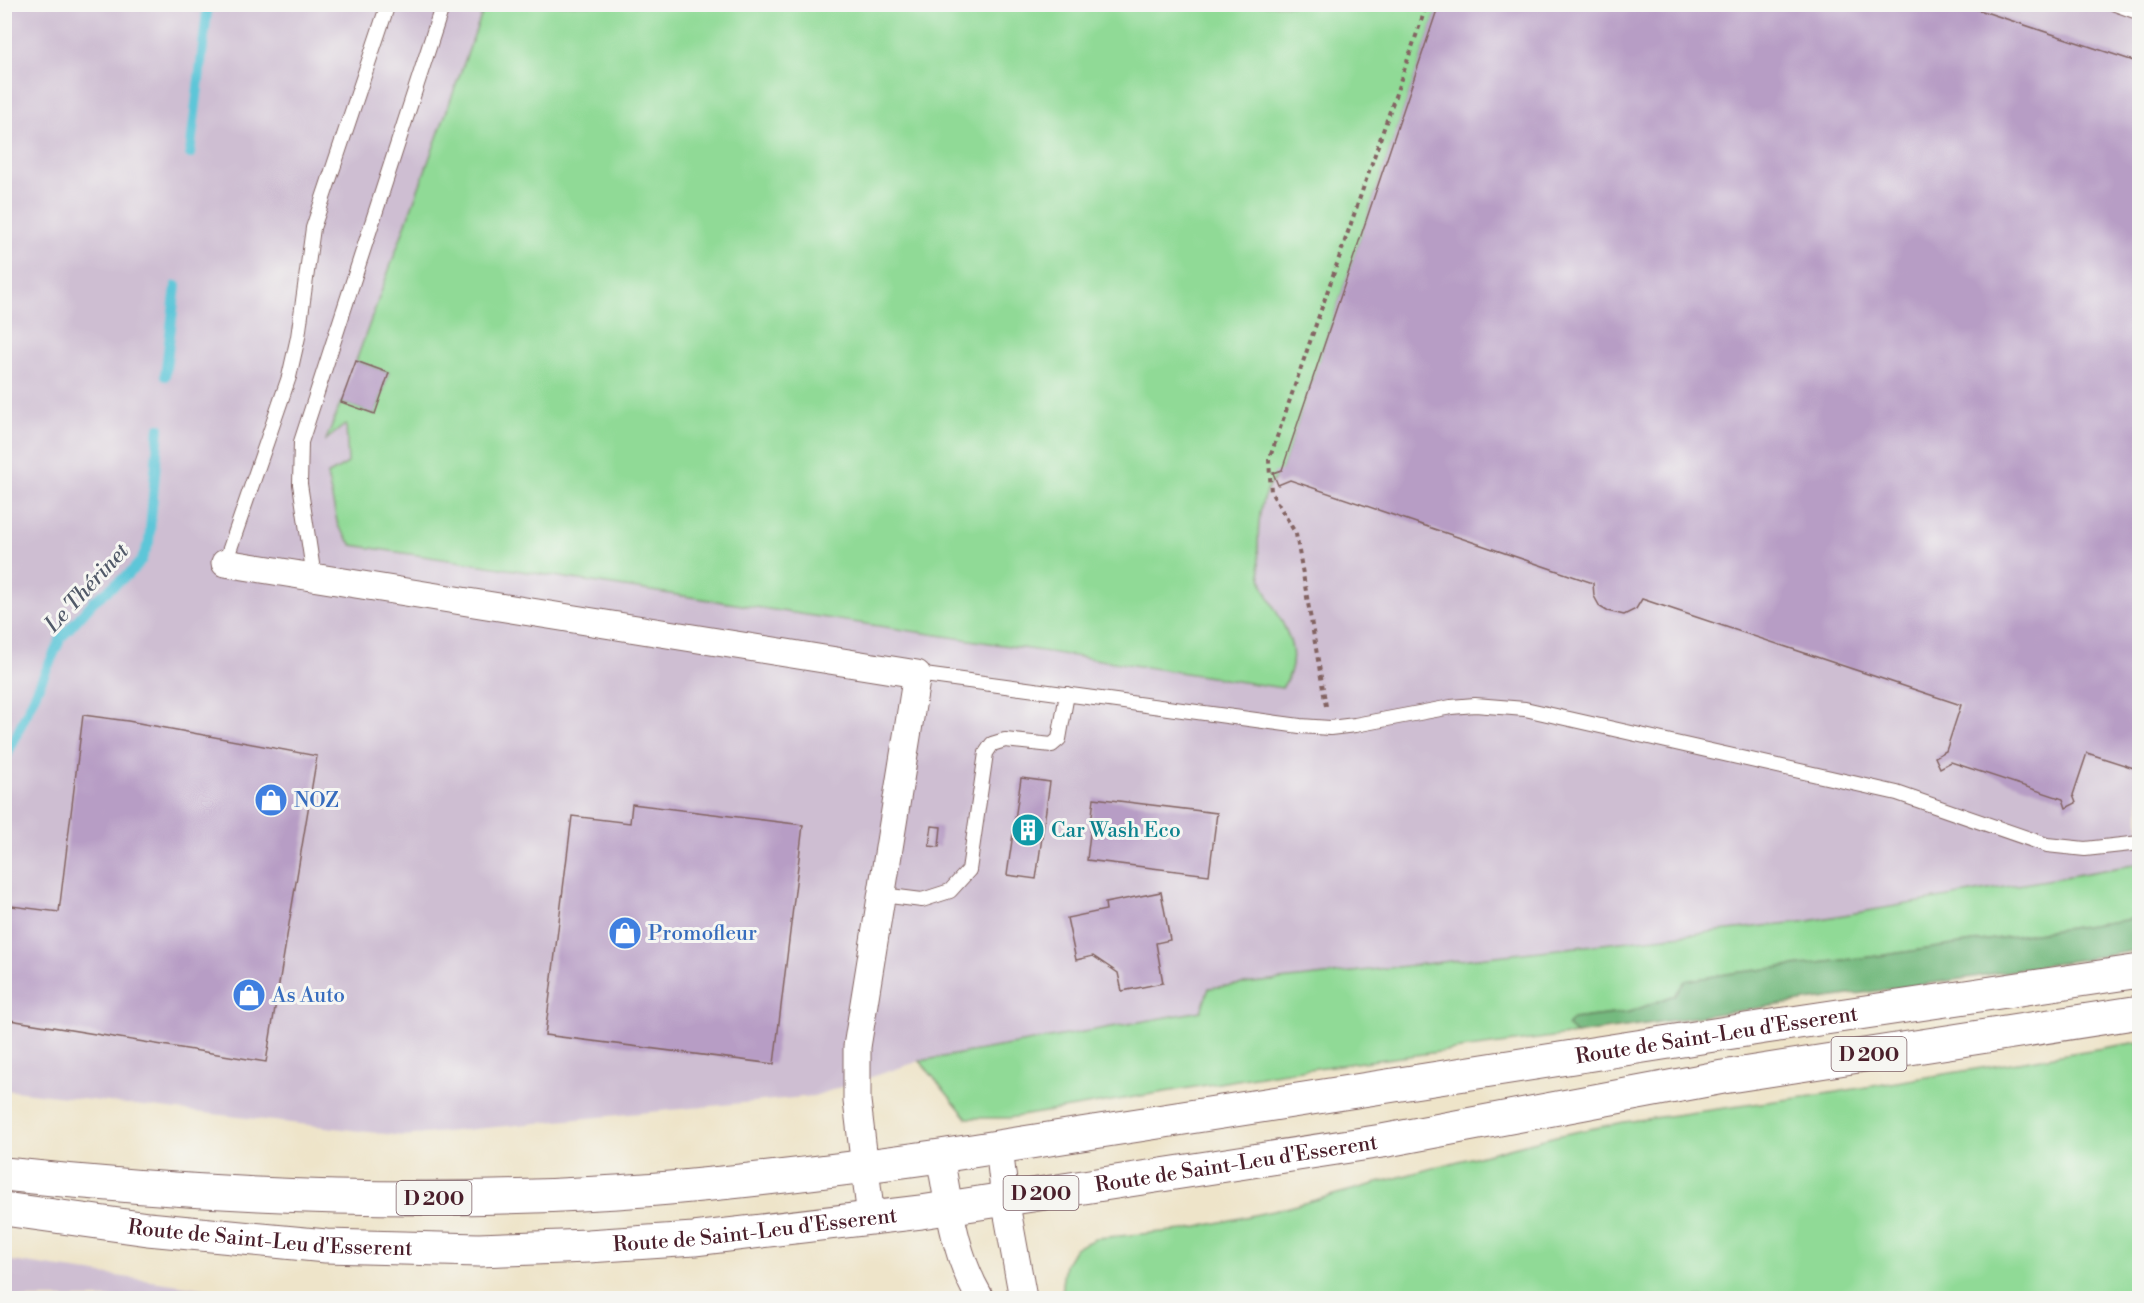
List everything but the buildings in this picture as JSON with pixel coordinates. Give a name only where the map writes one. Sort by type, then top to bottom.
[{"type":"main road","name":"Route de Saint-Leu d'Esserent","points":[[4,1174],[105,1184],[252,1194],[445,1198],[634,1191],[864,1167],[940,1156],[2139,971]]},
{"type":"main road","name":"Route de Saint-Leu d'Esserent","points":[[4,1209],[148,1229],[294,1244],[419,1250],[479,1250],[624,1244],[774,1230],[1005,1199],[1382,1141],[1723,1077],[2139,1012]]},
{"type":"street","points":[[225,563],[917,674],[857,1047],[857,1101],[871,1218]]},
{"type":"street","points":[[999,1147],[1005,1199],[1023,1299]]},
{"type":"street","points":[[940,1156],[958,1249],[965,1271],[980,1299]]},
{"type":"lane","points":[[225,563],[294,357],[313,228],[388,4]]},
{"type":"lane","points":[[314,577],[300,484],[301,442],[443,4]]},
{"type":"lane","points":[[2115,4],[2139,13]]},
{"type":"lane","points":[[917,674],[1299,726],[1330,728],[1451,707],[1475,705],[1525,709],[1897,793],[2047,845],[2085,849],[2139,843]]},
{"type":"lane","points":[[882,895],[922,900],[950,891],[969,870],[986,753],[992,744],[1005,740],[1052,745],[1059,739],[1067,694]]},
{"type":"path","points":[[1330,728],[1296,534],[1271,492],[1269,460],[1427,4]]},
{"type":"shaded area","points":[[5,5],[2139,5],[2139,864],[1809,921],[1201,1011],[920,1061],[814,1096],[403,1136],[5,1090]]},
{"type":"shaded area","points":[[5,1260],[270,1298],[5,1298]]},
{"type":"green space","points":[[485,5],[1439,5],[1282,470],[1269,486],[1260,512],[1258,540],[1261,578],[1292,648],[1293,661],[1290,674],[1282,688],[352,545],[338,526],[327,475],[348,463],[346,424],[326,440],[341,402],[375,414],[389,373],[356,361]]},
{"type":"green space","points":[[2139,864],[2139,918],[1686,981],[1675,995],[1630,1012],[1573,1019],[1567,1026],[1576,1034],[1279,1073],[1009,1118],[967,1118],[920,1061],[1201,1011],[1209,988],[1809,921]]},
{"type":"green space","points":[[2139,918],[2139,950],[1961,979],[1576,1034],[1567,1026],[1573,1019],[1630,1012],[1675,995],[1685,981]]},
{"type":"green space","points":[[2139,1042],[2139,1298],[1063,1298],[1062,1284],[1065,1265],[1075,1248],[1097,1238],[1184,1230],[1282,1209],[1560,1135],[1624,1122],[1812,1096]]},
{"type":"waterway","name":"Le Thérinet","points":[[190,154],[208,4]]},
{"type":"waterway","name":"Le Thérinet","points":[[165,376],[176,286]]},
{"type":"waterway","name":"Le Thérinet","points":[[4,762],[61,638],[94,601],[129,574],[141,561],[149,542],[159,428]]},
{"type":"place","name":"NOZ","points":[[271,800]]},
{"type":"place","name":"Car Wash Eco","points":[[1028,830]]},
{"type":"place","name":"Promofleur","points":[[625,933]]},
{"type":"place","name":"As Auto","points":[[249,995]]}]
